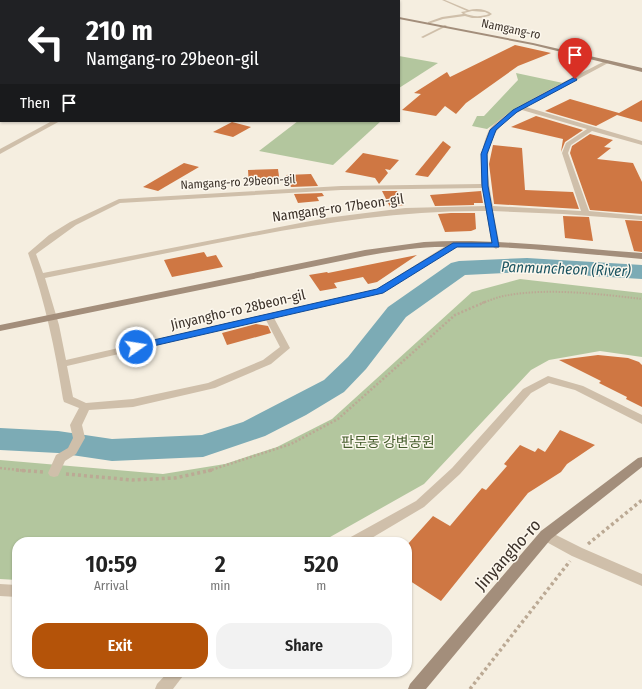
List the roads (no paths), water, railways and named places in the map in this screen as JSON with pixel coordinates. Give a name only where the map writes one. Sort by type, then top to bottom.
[{"type":"street","name":"Namgang-ro","points":[[400,18],[446,26],[642,70]]},
{"type":"street","points":[[496,246],[485,186],[484,154],[493,130],[522,108],[607,62]]},
{"type":"street","points":[[522,108],[642,142]]},
{"type":"street","points":[[0,152],[54,122]]},
{"type":"street","points":[[586,213],[566,153],[568,144],[592,128]]},
{"type":"street","name":"Namgang-ro 29beon-gil","points":[[41,276],[32,253],[43,243],[89,213],[119,201],[341,188],[485,186]]},
{"type":"street","name":"Namgang-ro 17beon-gil","points":[[41,276],[279,229],[361,215],[432,209],[489,208],[586,213],[642,218]]},
{"type":"street","name":"Jinyangho-ro 28beon-gil","points":[[62,364],[380,291],[455,244]]},
{"type":"street","name":"Jinyangho-ro 28beon-gil","points":[[0,328],[52,316],[364,253],[412,246],[455,244],[642,256]]},
{"type":"street","points":[[41,276],[52,316],[68,399],[85,407],[133,403],[211,386],[267,362],[285,348],[270,317]]},
{"type":"street","points":[[363,537],[420,504],[456,471],[527,391],[548,379],[579,388],[642,420]]},
{"type":"street","points":[[54,473],[60,458],[72,451],[79,438],[76,425],[85,407]]},
{"type":"street","name":"Jinyangho-ro","points":[[416,689],[546,535],[642,461]]},
{"type":"street","points":[[546,535],[577,552],[642,580]]},
{"type":"street","points":[[0,590],[12,591]]},
{"type":"street","points":[[163,689],[174,677]]},
{"type":"lane","points":[[429,23],[442,18],[464,15],[478,17],[491,14],[486,11],[468,10],[443,0]]},
{"type":"lane","points":[[464,15],[462,12],[468,10]]},
{"type":"lane","points":[[422,37],[446,26]]},
{"type":"waterway","name":"Panmuncheon (River)","points":[[0,439],[58,442],[112,450],[203,446],[254,429],[296,408],[334,386],[357,363],[397,312],[459,268],[527,265],[642,272]]},
{"type":"park label","name":"판문동 강변공원","points":[[388,442]]}]
